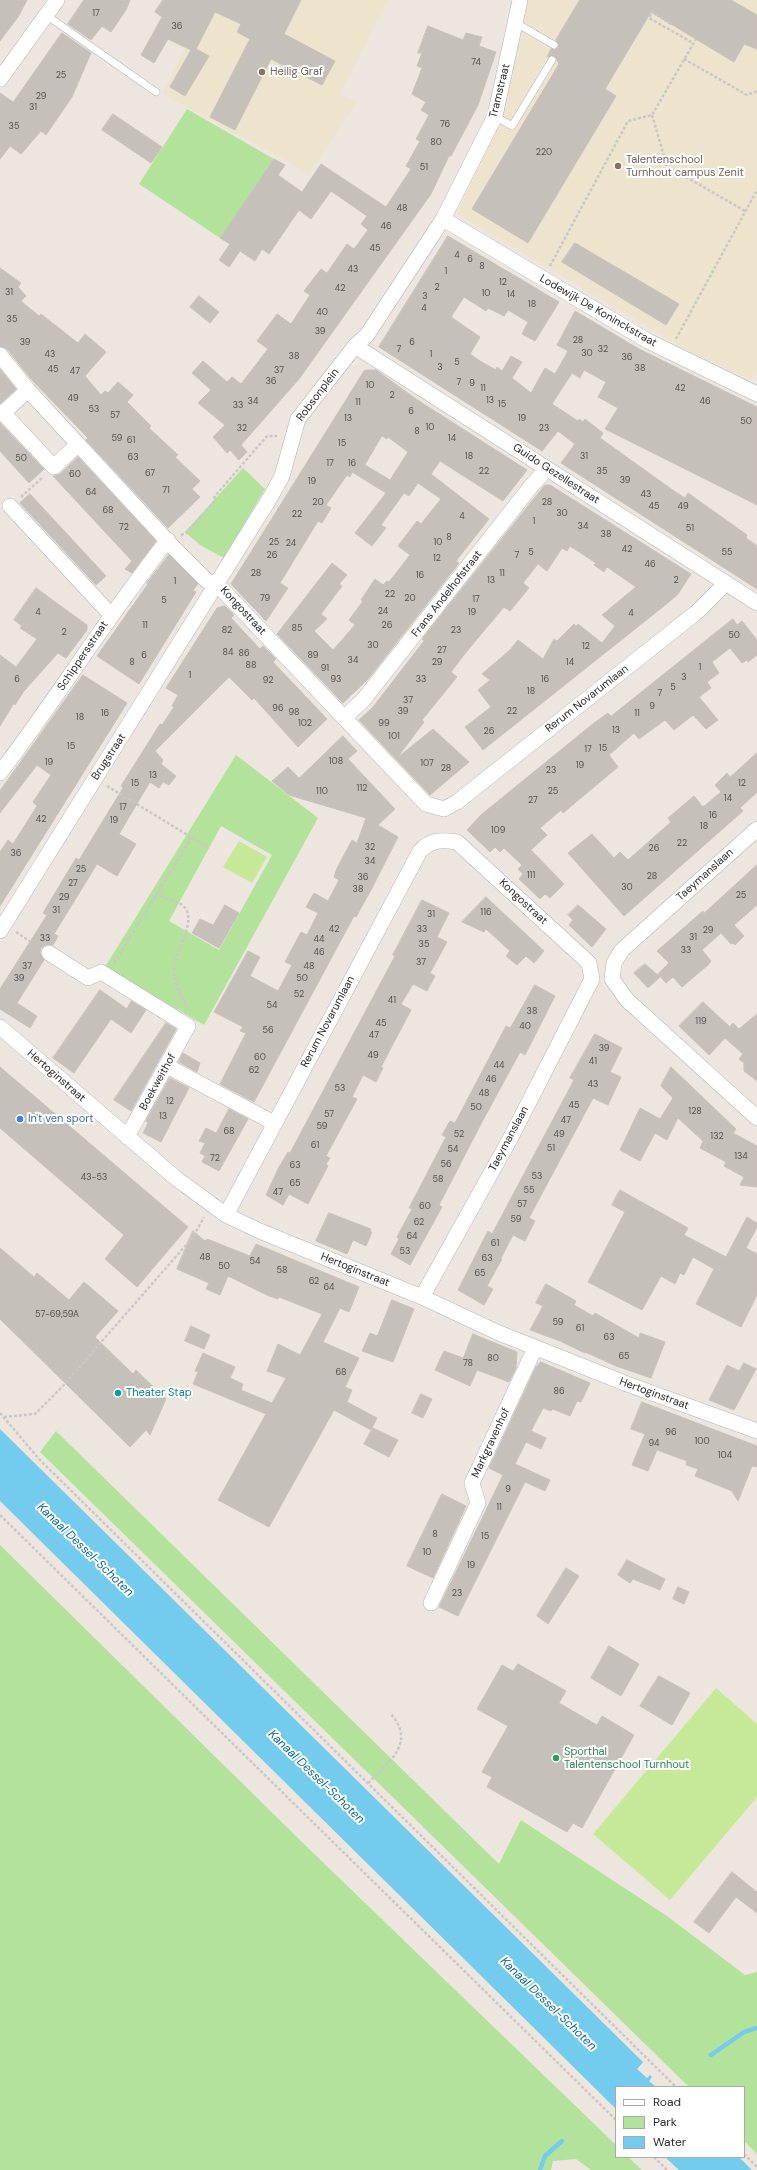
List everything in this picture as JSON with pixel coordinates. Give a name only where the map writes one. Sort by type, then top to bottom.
[{"type":"street","points":[[0,79],[57,0]]},
{"type":"street","name":"Tramstraat","points":[[443,219],[495,116],[520,0]]},
{"type":"street","name":"Lodewijk De Koninckstraat","points":[[443,219],[669,352],[757,394]]},
{"type":"street","name":"Robsonplein","points":[[216,583],[282,476],[291,437],[298,419],[355,346],[366,335],[443,219]]},
{"type":"street","name":"Guido Gezellestraat","points":[[355,346],[757,603]]},
{"type":"street","name":"Kongostraat","points":[[0,355],[28,390],[207,581],[216,583],[426,804],[444,809]]},
{"type":"street","points":[[28,390],[3,413],[54,467],[78,444]]},
{"type":"street","name":"Frans Andelhofstraat","points":[[344,718],[364,699],[532,485],[548,469]]},
{"type":"street","points":[[10,506],[111,615]]},
{"type":"street","name":"Schippersstraat","points":[[0,773],[74,672],[111,615],[168,540]]},
{"type":"street","name":"Brugstraat","points":[[0,931],[216,583]]},
{"type":"street","name":"Rerum Novarumlaan","points":[[444,809],[457,802],[685,622],[726,583]]},
{"type":"street","name":"Taeymanslaan","points":[[757,829],[622,950],[614,963],[612,979],[627,1000],[757,1118]]},
{"type":"street","name":"Kongostraat","points":[[440,840],[457,842],[588,963],[592,979]]},
{"type":"street","name":"Rerum Novarumlaan","points":[[226,1215],[420,851],[426,844],[440,840]]},
{"type":"street","points":[[49,953],[88,978],[100,972],[188,1026]]},
{"type":"street","name":"Taeymanslaan","points":[[422,1297],[510,1139],[592,979]]},
{"type":"street","name":"Boekweithof","points":[[126,1137],[166,1068],[188,1026]]},
{"type":"street","name":"Hertoginstraat","points":[[0,1027],[126,1137],[226,1215],[262,1232],[422,1297],[535,1348],[627,1384],[757,1431]]},
{"type":"street","points":[[166,1068],[274,1123]]},
{"type":"street","name":"Markgravenhof","points":[[431,1603],[478,1503],[472,1483],[535,1348]]},
{"type":"lane","points":[[46,15],[156,92]]},
{"type":"lane","points":[[516,23],[554,45]]},
{"type":"lane","points":[[495,116],[512,126],[552,60]]},
{"type":"path","points":[[671,24],[652,12],[649,18],[693,43]]},
{"type":"path","points":[[696,39],[652,115],[667,166],[745,210]]},
{"type":"path","points":[[684,58],[747,95],[757,91]]},
{"type":"path","points":[[543,279],[628,121],[652,115]]},
{"type":"path","points":[[669,352],[757,190]]},
{"type":"path","points":[[168,540],[186,533],[213,503],[214,496],[267,436],[291,437]]},
{"type":"path","points":[[10,506],[54,467]]},
{"type":"path","points":[[95,778],[209,848]]},
{"type":"path","points":[[106,976],[192,837]]},
{"type":"path","points":[[156,895],[183,905],[189,916],[175,961],[174,970],[178,988],[191,1019],[188,1026]]},
{"type":"path","points":[[4,1417],[35,1414],[62,1387],[193,1238],[210,1204]]},
{"type":"path","points":[[0,1413],[38,1460],[675,2086]]},
{"type":"path","points":[[0,1515],[615,2119]]},
{"type":"path","points":[[368,1783],[394,1756],[400,1747],[400,1726],[390,1713]]},
{"type":"path","points":[[745,2155],[757,2166]]},
{"type":"path","points":[[655,2158],[667,2170]]},
{"type":"shaded area","name":"Heilig Graf","points":[[174,0],[389,0],[340,94],[356,103],[310,174],[162,94],[184,49],[156,34]]},
{"type":"shaded area","name":"Talentenschool Turnhout campus Zenit","points":[[524,0],[757,0],[757,373],[752,380],[683,348],[457,214],[501,118]]},
{"type":"green space","points":[[187,109],[274,159],[220,238],[139,184]]},
{"type":"green space","points":[[243,468],[265,489],[224,558],[200,545],[185,532]]},
{"type":"green space","points":[[236,755],[318,818],[204,1025],[105,967]],"holes":[[[221,826],[272,855],[219,950],[169,921]]]},
{"type":"green space","points":[[239,841],[267,857],[252,883],[223,867]]},
{"type":"green space","points":[[56,1431],[499,1864],[521,1820],[667,1916],[745,1975],[757,1972],[757,2154],[745,2142],[745,2086],[688,2086],[40,1452]]},
{"type":"green space","points":[[0,1545],[306,1846],[615,2144],[615,2158],[629,2158],[642,2170],[591,2170],[576,2159],[553,2161],[551,2170],[0,2170]]},
{"type":"green space","points":[[716,1688],[757,1724],[757,1797],[670,1900],[593,1834]]},
{"type":"water","name":"Kanaal Dessel-Schoten","points":[[0,1429],[643,2062],[637,2069],[647,2078],[650,2075],[652,2077],[649,2081],[655,2086],[615,2086],[615,2108],[0,1501]]},
{"type":"water","points":[[666,2158],[740,2158],[752,2170],[679,2170]]},
{"type":"building","points":[[0,0],[27,0],[18,17],[0,41]]},
{"type":"building","points":[[84,0],[130,0],[126,10],[111,32],[102,26],[91,40],[68,24]]},
{"type":"building","points":[[163,0],[301,0],[284,34],[335,61],[322,85],[271,59],[235,130],[210,117],[250,39],[237,32],[241,24],[215,12],[196,49],[209,56],[185,96],[170,87],[191,50],[168,39],[154,63],[141,55],[162,17],[155,12]]},
{"type":"building","points":[[580,0],[731,0],[757,15],[757,49],[744,44],[734,62],[651,12],[605,89],[616,96],[528,243],[472,209],[559,64],[555,56],[547,57],[551,49],[558,48],[559,45],[556,40]]},
{"type":"building","points":[[428,26],[463,40],[466,33],[482,37],[479,46],[496,52],[478,105],[451,156],[449,156],[431,194],[299,379],[241,445],[247,452],[239,460],[230,450],[227,453],[213,437],[225,425],[198,403],[211,390],[192,373],[203,361],[227,382],[232,377],[241,384],[268,349],[257,341],[277,314],[291,324],[310,295],[304,291],[321,269],[327,273],[347,244],[354,249],[368,230],[361,224],[367,216],[331,191],[311,219],[299,210],[269,254],[262,249],[255,261],[240,251],[229,267],[219,260],[230,244],[220,238],[274,159],[285,165],[278,175],[302,192],[321,164],[386,207],[411,169],[406,166],[420,141],[416,139],[429,115],[421,110],[426,102],[412,94],[422,68],[417,66],[422,53],[418,53]]},
{"type":"building","points":[[62,33],[91,53],[72,97],[46,135],[41,131],[21,154],[10,146],[0,159],[0,93],[13,102]]},
{"type":"building","points":[[113,114],[162,147],[151,163],[102,130]]},
{"type":"building","points":[[448,236],[559,302],[535,341],[522,334],[528,322],[508,310],[504,316],[488,308],[486,311],[464,297],[451,317],[480,337],[470,354],[480,361],[496,370],[497,367],[502,371],[511,356],[522,362],[512,378],[531,393],[545,368],[555,374],[568,351],[557,345],[575,311],[639,349],[757,407],[757,505],[605,429],[618,408],[598,397],[606,382],[584,370],[580,378],[572,373],[552,404],[578,421],[579,419],[583,422],[585,419],[603,433],[600,438],[674,491],[685,498],[688,493],[747,535],[746,538],[757,546],[757,589],[561,463],[575,444],[558,431],[542,451],[379,347]]},
{"type":"building","points":[[575,243],[679,304],[666,325],[562,262]]},
{"type":"building","points":[[0,268],[21,283],[18,287],[26,296],[21,301],[39,316],[41,314],[78,343],[85,334],[106,352],[85,376],[101,395],[105,391],[108,393],[118,382],[133,395],[127,402],[151,426],[149,428],[178,455],[175,457],[200,481],[192,489],[200,497],[168,528],[86,440],[88,438],[31,379],[7,349],[0,346]]},
{"type":"building","points":[[199,296],[219,312],[210,323],[190,307]]},
{"type":"building","points":[[0,369],[16,389],[0,404]]},
{"type":"building","points":[[376,370],[416,399],[527,470],[503,501],[440,461],[431,474],[489,519],[456,561],[459,563],[368,679],[343,703],[277,634],[332,563],[347,575],[339,584],[342,586],[321,614],[327,619],[314,631],[333,650],[355,625],[349,620],[363,601],[361,600],[375,579],[383,585],[387,581],[389,582],[410,555],[398,546],[417,521],[421,524],[441,499],[418,483],[409,496],[404,493],[381,525],[386,528],[372,546],[355,533],[386,493],[352,472],[350,477],[347,475],[326,505],[331,508],[322,523],[318,521],[280,583],[288,588],[266,621],[231,584],[364,371]],"holes":[[[382,436],[387,439],[388,437],[408,452],[390,480],[365,465]]]},
{"type":"building","points":[[0,423],[44,469],[29,483],[0,451]]},
{"type":"building","points":[[78,457],[156,541],[132,573],[125,569],[132,561],[53,476],[60,474]]},
{"type":"building","points":[[545,485],[550,485],[691,574],[678,594],[669,602],[483,750],[465,727],[491,707],[478,690],[490,680],[482,674],[510,650],[518,640],[543,659],[554,639],[557,641],[574,624],[576,626],[578,624],[602,643],[615,626],[602,615],[636,587],[607,567],[604,572],[594,565],[596,563],[570,546],[567,551],[562,548],[547,571],[538,564],[523,583],[529,588],[510,611],[504,607],[451,672],[457,677],[422,720],[424,722],[397,758],[433,729],[469,762],[430,795],[359,720],[373,707],[424,641],[422,639]]},
{"type":"building","points":[[30,494],[106,576],[96,585],[20,503]]},
{"type":"building","points":[[169,555],[198,584],[193,590],[196,592],[139,684],[97,656],[148,584],[147,583]]},
{"type":"building","points":[[36,588],[87,625],[87,630],[66,658],[58,653],[24,691],[15,705],[14,703],[0,726],[0,655],[16,667],[37,639],[20,628],[22,626],[14,620]]},
{"type":"building","points":[[225,606],[234,615],[231,618],[260,649],[263,646],[276,659],[273,662],[327,719],[298,747],[254,698],[252,700],[229,677],[155,751],[163,760],[161,764],[176,776],[169,785],[163,782],[159,788],[150,782],[119,834],[136,844],[117,876],[97,864],[54,934],[58,936],[53,945],[45,945],[41,948],[40,953],[44,960],[17,1003],[37,1016],[30,1028],[0,1009],[0,989],[47,915],[43,913],[76,858],[79,860],[123,788],[121,786],[160,724],[162,725],[174,707],[172,706],[178,695],[166,688],[217,608]]},
{"type":"building","points":[[733,619],[737,625],[742,621],[757,640],[757,655],[748,662],[747,660],[742,663],[730,648],[712,662],[719,673],[707,682],[711,688],[699,697],[718,720],[706,729],[693,715],[674,730],[665,720],[639,739],[634,733],[609,755],[618,767],[563,813],[561,810],[540,828],[547,835],[531,850],[564,884],[550,898],[545,894],[540,899],[519,879],[523,874],[518,869],[522,865],[504,848],[500,852],[495,847],[490,852],[467,830],[482,814],[594,723],[608,713],[611,716]]},
{"type":"building","points":[[83,675],[127,703],[0,906],[0,852],[8,840],[13,844],[37,806],[33,802],[51,775],[37,765],[0,813],[0,791]]},
{"type":"building","points":[[343,736],[357,751],[348,759],[395,809],[378,825],[398,837],[371,890],[356,917],[354,916],[254,1102],[220,1084],[246,1033],[240,1031],[243,1027],[214,1012],[248,951],[260,957],[250,976],[278,991],[292,965],[285,962],[301,932],[307,935],[318,913],[306,907],[314,893],[328,901],[339,880],[334,877],[337,868],[352,840],[357,843],[366,818],[289,795],[272,781],[288,767],[299,778]]},
{"type":"building","points":[[757,753],[757,792],[740,808],[743,811],[624,916],[568,853],[592,834],[614,858],[620,852],[628,860],[671,822],[668,818],[694,796],[703,807],[721,792],[715,785],[727,773],[730,777]]},
{"type":"building","points":[[757,865],[757,905],[734,925],[744,936],[735,945],[733,943],[731,944],[721,933],[702,950],[711,961],[708,965],[682,987],[673,977],[666,983],[658,974],[669,963],[657,951],[703,911],[704,913]]},
{"type":"building","points":[[486,897],[544,951],[534,963],[526,956],[517,965],[506,956],[510,951],[486,929],[484,932],[462,922]]},
{"type":"building","points":[[422,900],[449,913],[437,937],[447,942],[430,973],[435,976],[427,991],[413,984],[401,1004],[411,1010],[381,1067],[383,1068],[376,1082],[363,1075],[352,1097],[357,1099],[326,1156],[330,1158],[326,1164],[328,1166],[308,1204],[289,1194],[283,1205],[266,1195],[279,1167],[288,1152],[290,1153],[395,956],[393,955]]},
{"type":"building","points":[[225,905],[239,913],[219,948],[192,933],[200,919],[213,925]]},
{"type":"building","points":[[578,905],[606,929],[592,947],[569,925],[573,920],[568,915]]},
{"type":"building","points":[[645,964],[660,977],[648,988],[634,973]]},
{"type":"building","points":[[535,985],[555,996],[525,1055],[520,1052],[482,1122],[439,1205],[442,1207],[410,1265],[391,1254],[399,1239],[397,1237],[412,1209],[409,1208],[446,1137],[442,1135],[450,1121],[455,1123],[506,1026],[510,1028]]},
{"type":"building","points":[[100,990],[127,1009],[131,1001],[146,1010],[131,1033],[111,1019],[74,1073],[53,1058]]},
{"type":"building","points":[[703,1002],[730,1027],[733,1023],[739,1029],[757,1014],[757,1081],[744,1071],[744,1063],[739,1059],[743,1054],[725,1038],[709,1055],[679,1026]]},
{"type":"building","points":[[166,1023],[176,1029],[131,1111],[114,1100]]},
{"type":"building","points":[[595,1034],[622,1048],[610,1072],[621,1077],[608,1105],[593,1098],[529,1218],[535,1221],[525,1241],[513,1235],[487,1286],[493,1289],[484,1305],[458,1290],[488,1231],[492,1234],[574,1080],[570,1078]]},
{"type":"building","points":[[183,1053],[200,1063],[197,1072],[179,1062]]},
{"type":"building","points":[[0,1067],[188,1227],[137,1287],[105,1259],[124,1235],[0,1128]]},
{"type":"building","points":[[671,1067],[736,1129],[733,1133],[757,1146],[757,1187],[740,1185],[744,1177],[724,1166],[726,1162],[700,1148],[703,1141],[678,1118],[667,1140],[655,1133],[640,1161],[620,1150],[640,1108],[660,1119],[673,1098],[661,1086]]},
{"type":"building","points":[[170,1078],[189,1088],[161,1142],[143,1133],[148,1123],[146,1121]]},
{"type":"building","points":[[229,1109],[248,1119],[219,1171],[202,1162],[205,1156],[200,1153],[205,1143],[199,1141],[206,1128],[216,1133]]},
{"type":"building","points":[[620,1190],[688,1228],[684,1235],[726,1257],[747,1217],[757,1223],[757,1227],[746,1248],[757,1254],[757,1295],[741,1327],[696,1304],[714,1269],[693,1257],[684,1275],[680,1273],[675,1284],[661,1276],[642,1310],[588,1282],[625,1212],[612,1205]]},
{"type":"building","points":[[329,1213],[371,1229],[370,1232],[372,1232],[366,1246],[353,1240],[347,1254],[316,1241]]},
{"type":"building","points":[[193,1231],[205,1241],[207,1239],[250,1256],[256,1244],[359,1287],[349,1312],[340,1308],[323,1342],[359,1358],[345,1387],[352,1390],[347,1402],[377,1418],[371,1430],[334,1410],[269,1527],[218,1500],[266,1414],[193,1384],[198,1372],[195,1371],[203,1353],[235,1367],[230,1378],[243,1384],[241,1390],[272,1403],[286,1378],[267,1371],[278,1344],[300,1355],[322,1314],[279,1297],[278,1299],[269,1296],[228,1276],[220,1295],[206,1289],[209,1283],[177,1269]]},
{"type":"building","points":[[0,1248],[34,1277],[37,1273],[69,1300],[84,1282],[118,1311],[95,1337],[133,1374],[136,1370],[166,1399],[150,1435],[146,1430],[130,1447],[0,1319]]},
{"type":"building","points":[[546,1284],[576,1301],[574,1305],[593,1316],[595,1313],[639,1338],[640,1333],[665,1342],[651,1378],[616,1366],[560,1341],[530,1330],[543,1306],[536,1303]]},
{"type":"building","points":[[392,1300],[414,1309],[393,1362],[362,1351],[370,1333],[377,1336]]},
{"type":"building","points":[[191,1326],[210,1335],[204,1349],[185,1341]]},
{"type":"building","points":[[473,1334],[517,1352],[516,1368],[509,1382],[477,1370],[470,1386],[435,1370],[444,1351],[463,1358]]},
{"type":"building","points":[[541,1362],[590,1383],[581,1402],[577,1401],[570,1416],[553,1409],[551,1411],[543,1408],[531,1431],[546,1438],[541,1449],[526,1442],[515,1464],[550,1480],[545,1491],[525,1482],[458,1616],[439,1607],[503,1475],[489,1468],[536,1367]]},
{"type":"building","points":[[744,1363],[756,1369],[734,1410],[709,1400],[727,1365],[739,1371]]},
{"type":"building","points":[[421,1394],[432,1399],[423,1418],[412,1413]]},
{"type":"building","points":[[642,1402],[757,1446],[757,1467],[752,1466],[738,1501],[732,1491],[695,1476],[698,1469],[686,1465],[687,1461],[657,1450],[648,1471],[632,1465],[645,1434],[631,1429]]},
{"type":"building","points":[[373,1428],[398,1440],[389,1457],[364,1444]]},
{"type":"building","points":[[442,1494],[466,1506],[433,1578],[407,1566]]},
{"type":"building","points":[[627,1560],[665,1579],[660,1590],[633,1579],[630,1583],[618,1575]]},
{"type":"building","points":[[566,1568],[579,1576],[548,1624],[537,1616]]},
{"type":"building","points":[[678,1587],[689,1592],[684,1604],[673,1599]]},
{"type":"building","points":[[609,1646],[639,1664],[621,1696],[591,1678]]},
{"type":"building","name":"Sporthal Talentenschool Turnhout","points":[[518,1664],[566,1691],[559,1703],[597,1725],[602,1716],[634,1735],[582,1828],[573,1823],[567,1832],[487,1787],[492,1777],[482,1772],[508,1726],[477,1709],[502,1665],[513,1671]]},
{"type":"building","points":[[659,1676],[690,1693],[672,1725],[640,1706]]},
{"type":"building","points":[[732,1872],[757,1892],[757,1913],[736,1897],[709,1933],[694,1922]]},
{"type":"waterway","points":[[711,2055],[744,2032],[757,2028]]},
{"type":"waterway","points":[[540,2170],[545,2156],[562,2141]]},
{"type":"place","name":"Heilig Graf","points":[[262,72]]},
{"type":"place","name":"Talentenschool Turnhout campus Zenit","points":[[618,166]]},
{"type":"place","name":"In't ven sport","points":[[20,1119]]},
{"type":"place","name":"Theater Stap","points":[[118,1393]]},
{"type":"place","name":"Sporthal Talentenschool Turnhout","points":[[556,1758]]}]
